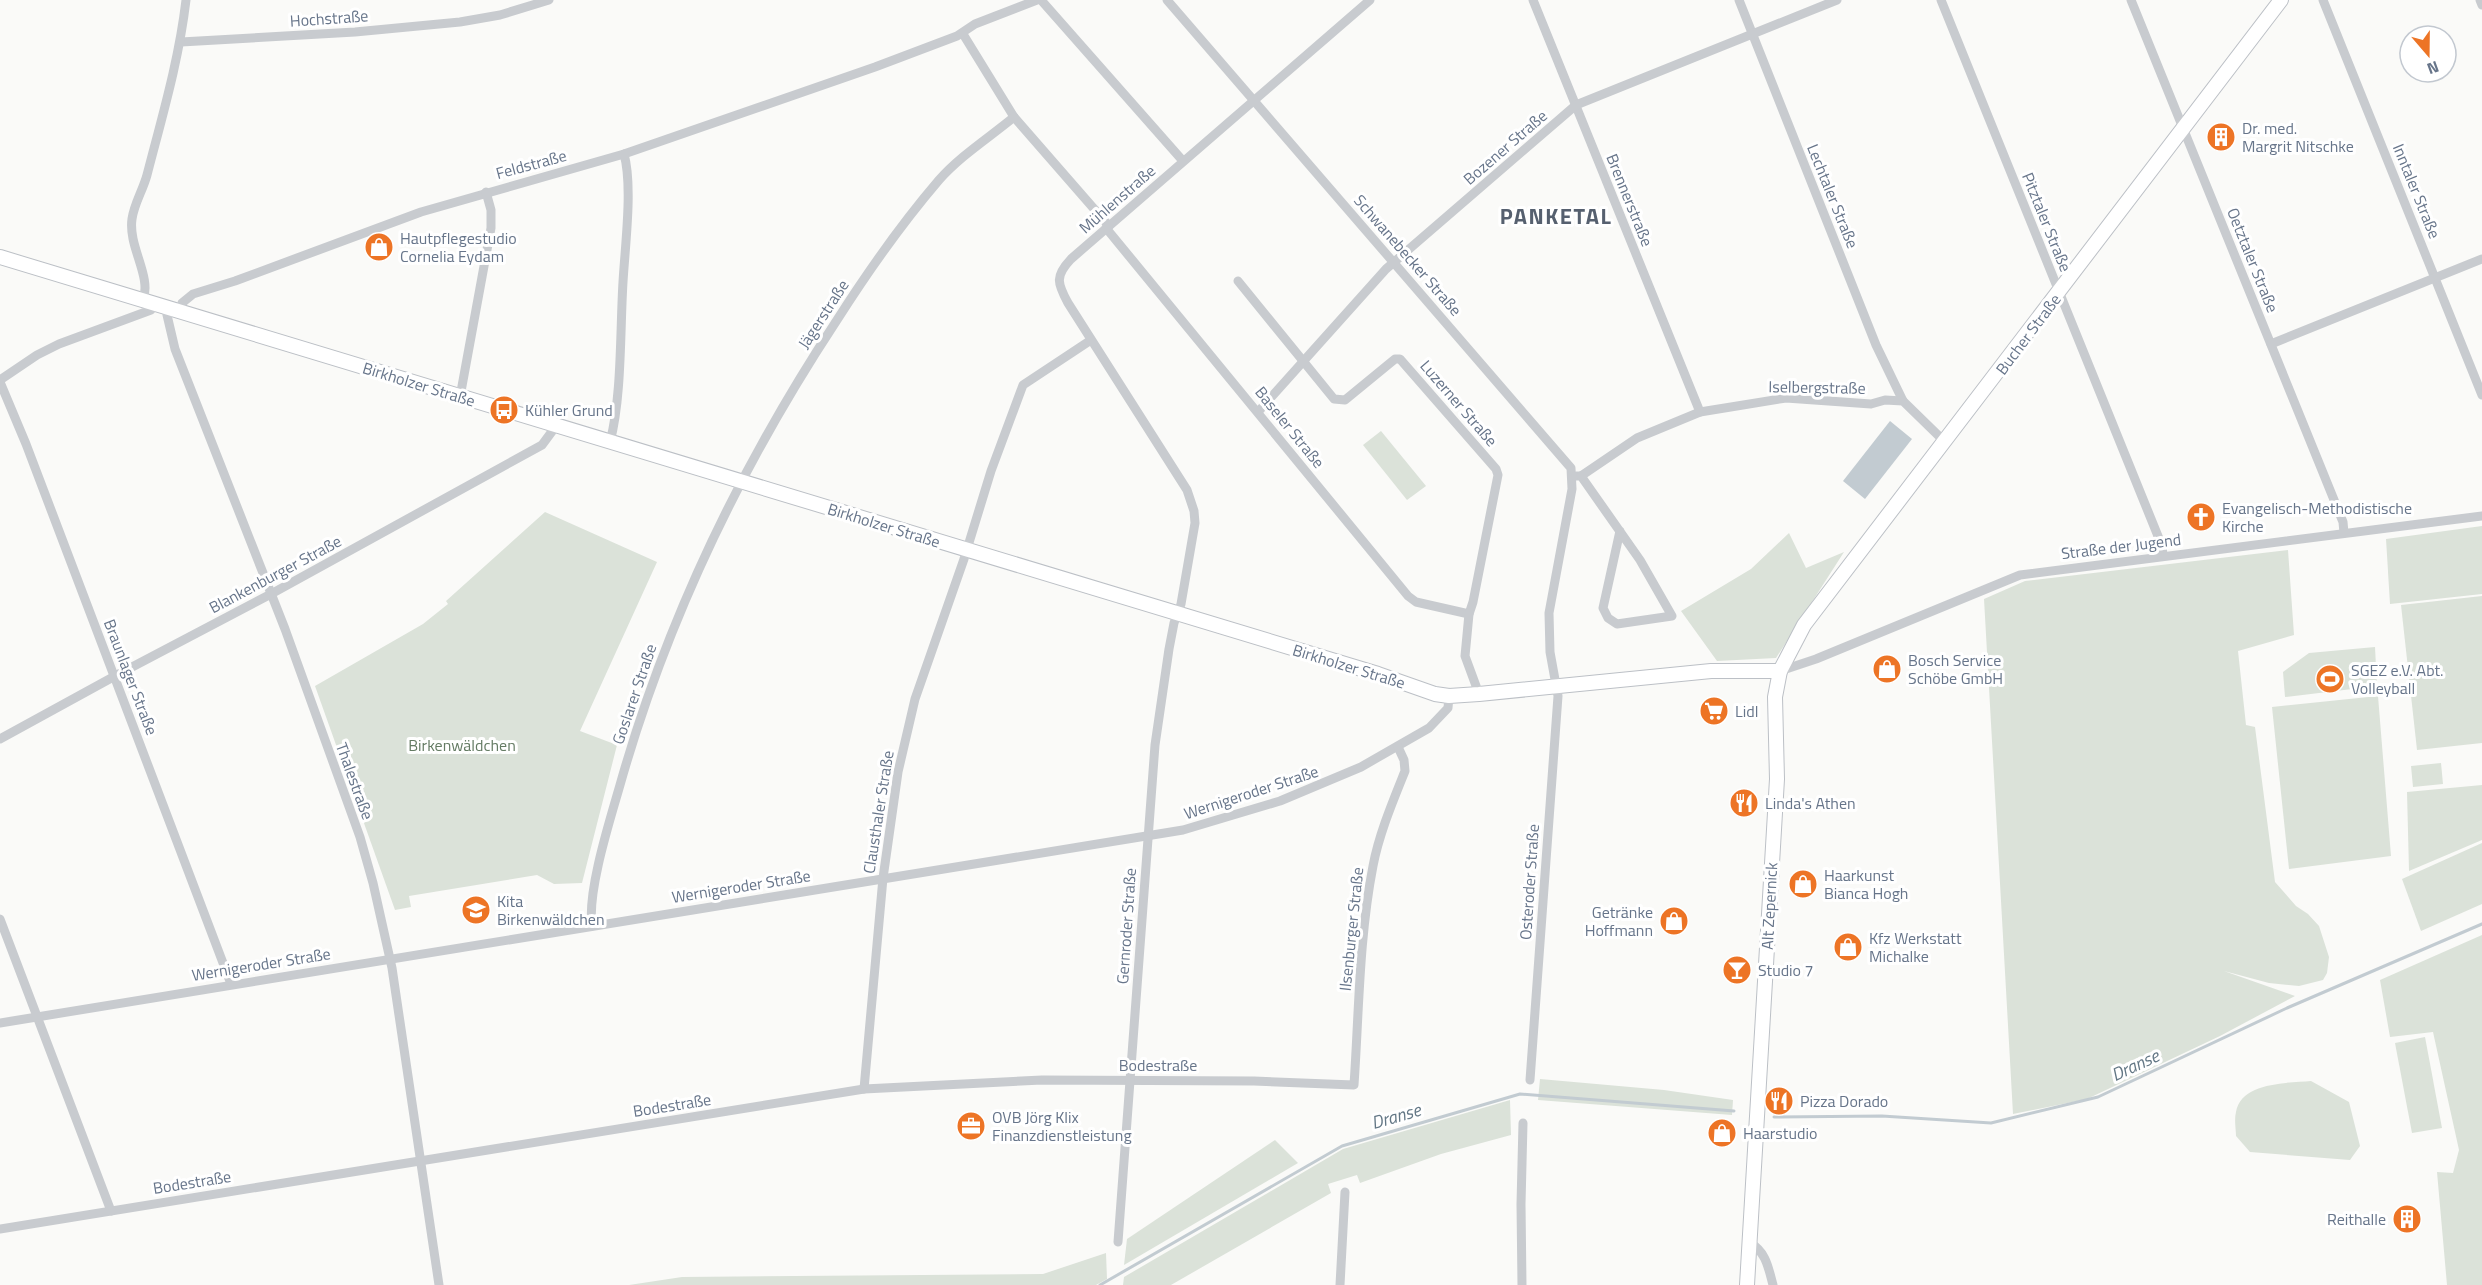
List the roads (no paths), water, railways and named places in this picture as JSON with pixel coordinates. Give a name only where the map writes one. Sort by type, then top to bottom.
[{"type":"street","points":[[0,381],[59,344],[151,310],[131,239],[132,217],[146,180],[181,42],[186,0]]},
{"type":"street","name":"Hochstraße","points":[[181,42],[355,32],[460,22],[500,15],[549,0]]},
{"type":"street","points":[[1039,0],[1183,161]]},
{"type":"street","name":"Feldstraße","points":[[174,309],[193,294],[235,281],[421,212],[624,154],[895,60],[963,34],[975,24],[1039,0]]},
{"type":"street","name":"Schwanebecker Straße","points":[[1167,0],[1568,462],[1620,531],[1640,560],[1672,616],[1617,624],[1608,618],[1603,608],[1620,531]]},
{"type":"street","name":"Mühlenstraße","points":[[1177,613],[1181,604],[1195,523],[1192,500],[1068,303],[1058,280],[1061,270],[1253,99],[1370,0]]},
{"type":"street","name":"Brennerstraße","points":[[1533,0],[1700,412]]},
{"type":"street","name":"Lechtaler Straße","points":[[1739,0],[1876,345],[1903,401]]},
{"type":"street","name":"Bozener Straße","points":[[1258,412],[1394,262],[1576,105],[1837,0]]},
{"type":"street","name":"Pitztaler Straße","points":[[1941,0],[2162,546],[2163,555]]},
{"type":"street","name":"Oetztaler Straße","points":[[2131,0],[2343,522],[2344,533]]},
{"type":"street","name":"Bucher Straße","points":[[1780,670],[1804,625],[2281,0]]},
{"type":"street","name":"Inntaler Straße","points":[[2323,0],[2482,395]]},
{"type":"street","points":[[2480,0],[2482,5]]},
{"type":"street","name":"Baseler Straße","points":[[963,34],[1014,117],[1108,227],[1408,596],[1416,602],[1469,614]]},
{"type":"street","name":"Jägerstraße","points":[[740,481],[809,363],[853,296],[939,180],[1014,117]]},
{"type":"street","points":[[609,442],[617,384],[624,257],[628,168],[624,154]]},
{"type":"street","points":[[460,396],[491,228],[491,210],[486,192]]},
{"type":"street","name":"Birkholzer Straße","points":[[0,257],[1177,613],[1435,694],[1449,696],[1479,694],[1711,671],[1780,670]]},
{"type":"street","points":[[2271,344],[2482,259]]},
{"type":"street","name":"Luzerner Straße","points":[[1238,281],[1325,390],[1339,402],[1345,400],[1395,359],[1400,359],[1496,468],[1498,475],[1469,614],[1465,656],[1479,694]]},
{"type":"street","name":"Thalestraße","points":[[174,309],[167,315],[175,350],[272,594],[360,837],[373,883],[390,959],[439,1285]]},
{"type":"street","name":"Clausthaler Straße","points":[[864,1089],[883,878],[898,772],[915,699],[967,550],[991,471],[1023,385],[1091,340]]},
{"type":"street","name":"Braunlager Straße","points":[[0,381],[24,438],[231,984]]},
{"type":"street","name":"Iselbergstraße","points":[[1577,476],[1637,438],[1700,412],[1786,398],[1871,404],[1886,400],[1903,401]]},
{"type":"street","points":[[1903,401],[1945,442]]},
{"type":"street","name":"Blankenburger Straße","points":[[0,739],[272,594],[542,445],[556,426]]},
{"type":"street","name":"Osteroder Straße","points":[[1530,1080],[1557,686],[1550,652],[1549,613],[1577,476]]},
{"type":"street","name":"Goslarer Straße","points":[[592,926],[590,917],[595,885],[606,837],[650,692],[676,622],[740,481]]},
{"type":"street","name":"Straße der Jugend","points":[[1780,670],[1816,659],[2020,575],[2482,516]]},
{"type":"street","name":"Gernroder Straße","points":[[1118,1242],[1148,836],[1160,709],[1177,613]]},
{"type":"street","name":"Alt Zepernick","points":[[1747,1285],[1777,779],[1775,697],[1780,670]]},
{"type":"street","name":"Wernigeroder Straße","points":[[0,1023],[1183,830],[1280,801],[1336,779],[1419,734],[1442,717],[1448,708],[1449,696]]},
{"type":"street","name":"Ilsenburger Straße","points":[[1354,1085],[1359,974],[1368,896],[1375,858],[1405,771],[1404,760],[1398,747]]},
{"type":"street","points":[[0,918],[111,1210]]},
{"type":"street","name":"Bodestraße","points":[[0,1229],[864,1089],[1001,1080],[1131,1080],[1354,1085]]},
{"type":"street","points":[[1522,1285],[1523,1123]]},
{"type":"street","points":[[1340,1285],[1345,1192]]},
{"type":"street","points":[[1749,1242],[1761,1250],[1766,1259],[1773,1285]]},
{"type":"waterway","name":"Dranse","points":[[1774,1117],[1882,1116],[1991,1123],[2098,1097],[2287,1008],[2482,924]]},
{"type":"waterway","name":"Dranse","points":[[1100,1285],[1342,1146],[1520,1094],[1734,1111]]},
{"type":"place","name":"Dr. med. Margrit Nitschke","points":[[2221,137]]},
{"type":"place","name":"Hautpflegestudio Cornelia Eydam","points":[[379,247]]},
{"type":"place","name":"Kühler Grund","points":[[504,410]]},
{"type":"place","name":"Evangelisch-Methodistische Kirche","points":[[2201,517]]},
{"type":"place","name":"Bosch Service Schöbe GmbH","points":[[1887,669]]},
{"type":"place","name":"SGEZ e.V. Abt. Volleyball","points":[[2330,679]]},
{"type":"place","name":"Lidl","points":[[1714,711]]},
{"type":"place","name":"Linda's Athen","points":[[1744,803]]},
{"type":"place","name":"Haarkunst Bianca Hogh","points":[[1803,884]]},
{"type":"place","name":"Kita Birkenwäldchen","points":[[476,910]]},
{"type":"place","name":"Getränke Hoffmann","points":[[1674,921]]},
{"type":"place","name":"Kfz Werkstatt Michalke","points":[[1848,947]]},
{"type":"place","name":"Studio 7","points":[[1737,970]]},
{"type":"place","name":"Pizza Dorado","points":[[1779,1101]]},
{"type":"place","name":"OVB Jörg Klix Finanzdienstleistung","points":[[971,1126]]},
{"type":"place","name":"Haarstudio","points":[[1722,1133]]},
{"type":"place","name":"Reithalle","points":[[2407,1219]]},
{"type":"district","name":"PANKETAL","points":[[1556,216]]},
{"type":"park label","name":"Birkenwäldchen","points":[[462,745]]}]
